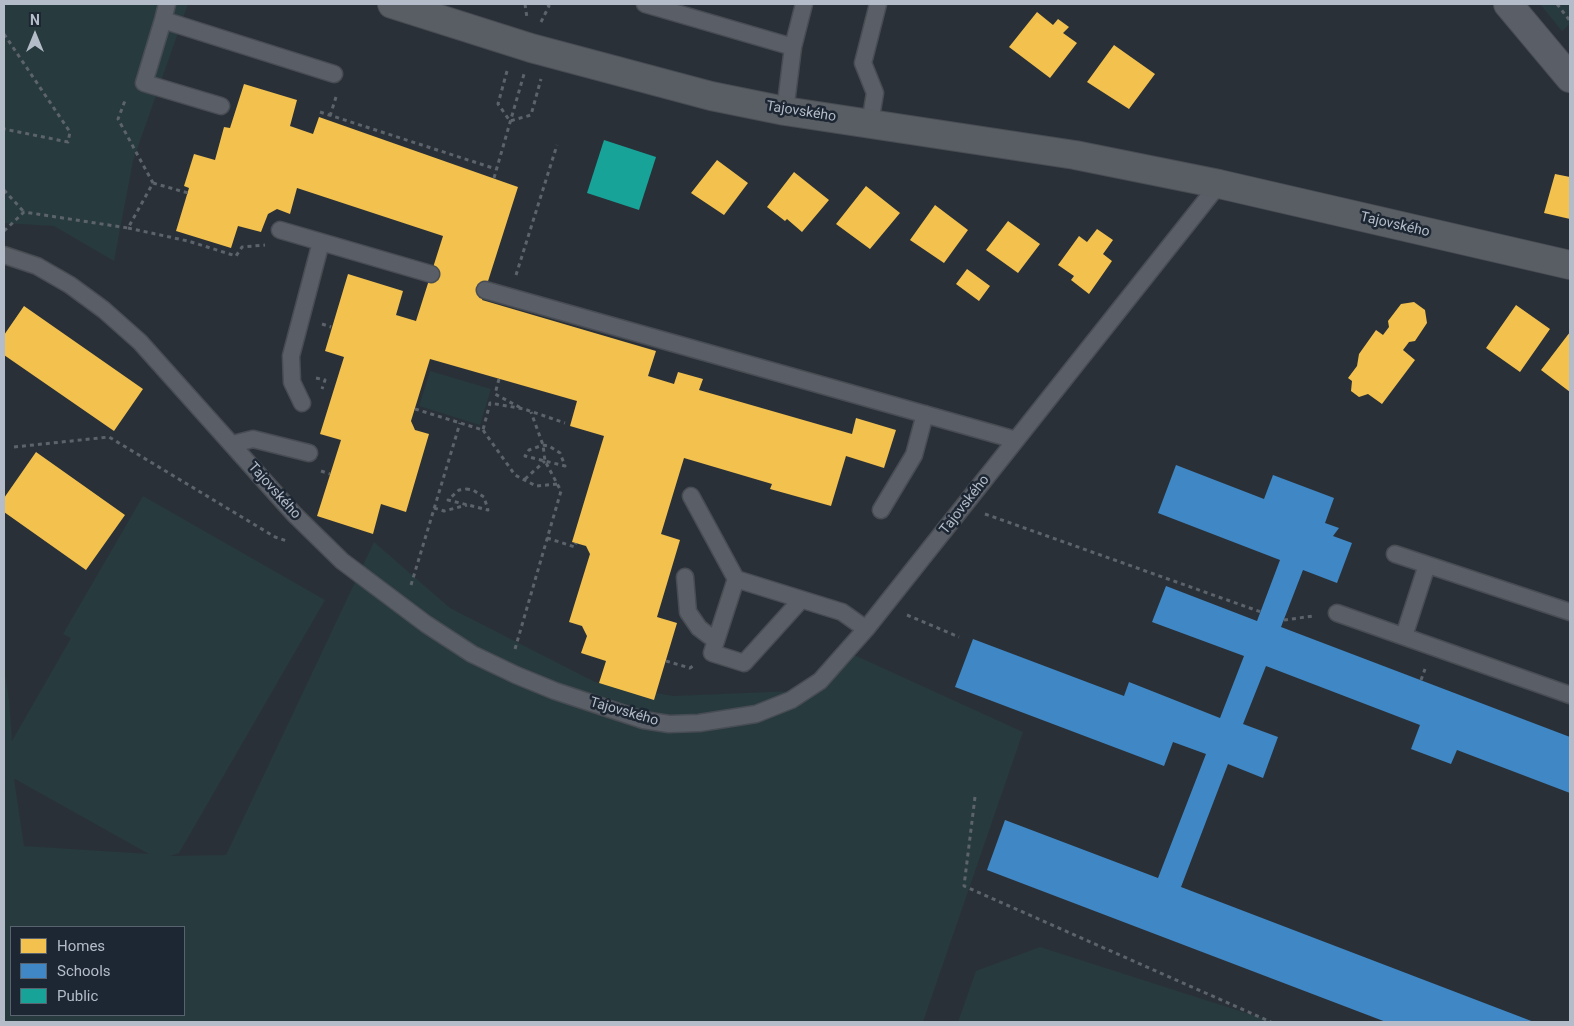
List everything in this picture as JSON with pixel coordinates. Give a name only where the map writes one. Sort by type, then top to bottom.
[{"type":"main road","name":"Tajovského","points":[[392,4],[531,48],[628,76],[785,111],[1075,155],[1219,184],[1570,265]]},
{"type":"street","points":[[1508,4],[1569,73]]},
{"type":"lane","points":[[645,4],[793,46]]},
{"type":"lane","points":[[785,111],[793,46],[804,4]]},
{"type":"lane","points":[[870,123],[875,93],[863,63],[878,4]]},
{"type":"lane","points":[[221,106],[144,83],[165,12],[334,74]]},
{"type":"lane","name":"Tajovského","points":[[4,255],[19,258],[70,284],[104,310],[140,342],[294,514],[323,543],[342,561],[426,624],[472,654],[556,691],[643,720],[669,724],[699,723],[756,714],[792,700],[820,681],[866,629],[1219,184]]},
{"type":"lane","points":[[280,230],[431,274]]},
{"type":"lane","points":[[302,403],[292,382],[291,356],[321,242]]},
{"type":"lane","points":[[485,290],[1016,440]]},
{"type":"lane","points":[[882,510],[914,456],[925,414]]},
{"type":"lane","points":[[233,444],[253,438],[309,452]]},
{"type":"lane","points":[[691,496],[736,579],[842,612],[866,629]]},
{"type":"lane","points":[[1395,554],[1570,612]]},
{"type":"lane","points":[[1404,636],[1427,565]]},
{"type":"lane","points":[[685,577],[688,612],[699,628],[716,641]]},
{"type":"lane","points":[[736,579],[712,653],[744,662],[801,600]]},
{"type":"lane","points":[[1337,613],[1570,696]]},
{"type":"path","points":[[540,23],[549,6],[547,4]]},
{"type":"path","points":[[1557,4],[1570,21]]},
{"type":"path","points":[[4,34],[70,132],[68,142],[4,129]]},
{"type":"path","points":[[509,64],[498,104],[510,121]]},
{"type":"path","points":[[494,178],[525,69]]},
{"type":"path","points":[[510,121],[531,115],[542,74]]},
{"type":"path","points":[[127,95],[118,119],[152,183],[188,193]]},
{"type":"path","points":[[320,112],[496,169]]},
{"type":"path","points":[[518,268],[557,145]]},
{"type":"path","points":[[128,228],[152,183]]},
{"type":"path","points":[[4,190],[24,212],[128,228],[188,241],[236,256],[242,247]]},
{"type":"path","points":[[4,231],[24,212]]},
{"type":"path","points":[[320,323],[331,326]]},
{"type":"path","points":[[499,379],[496,394],[531,412],[565,423]]},
{"type":"path","points":[[483,430],[490,403],[524,409]]},
{"type":"path","points":[[415,409],[483,430],[515,475],[536,486],[543,487],[558,484]]},
{"type":"path","points":[[508,671],[561,491],[545,461],[543,445],[531,412]]},
{"type":"path","points":[[418,561],[460,423]]},
{"type":"path","points":[[14,447],[109,437],[275,536],[302,546],[323,543]]},
{"type":"path","points":[[543,445],[549,446],[560,453],[565,466],[524,456],[535,446],[543,445]]},
{"type":"path","points":[[525,479],[545,461]]},
{"type":"path","points":[[434,508],[444,511],[469,505],[488,510],[484,497],[473,490],[459,490],[448,500],[469,505]]},
{"type":"path","points":[[964,506],[1260,612]]},
{"type":"path","points":[[547,538],[575,547],[576,543]]},
{"type":"path","points":[[884,606],[959,637]]},
{"type":"path","points":[[1284,620],[1337,613]]},
{"type":"path","points":[[666,661],[690,668]]},
{"type":"path","points":[[975,797],[964,886],[1271,1022]]},
{"type":"green space","points":[[4,4],[188,4],[133,161],[114,261],[54,226],[4,223]]},
{"type":"green space","points":[[1540,4],[1570,4],[1570,24],[1562,31]]},
{"type":"green space","points":[[430,371],[491,389],[480,425],[419,406]]},
{"type":"green space","points":[[143,496],[325,600],[179,853],[170,856],[226,855],[374,542],[450,608],[595,682],[673,696],[795,691],[852,654],[1023,732],[923,1022],[4,1022],[4,668],[12,741],[71,638],[63,634]],"holes":[[[15,779],[149,854],[24,846]]]},
{"type":"green space","points":[[1040,947],[1274,1022],[958,1022],[976,971]]},
{"type":"building: Homes","points":[[1037,12],[1053,25],[1058,19],[1069,27],[1063,33],[1077,43],[1050,78],[1009,47]]},
{"type":"building: Homes","points":[[1114,45],[1155,74],[1129,109],[1087,82]]},
{"type":"building: Homes","points":[[244,84],[297,100],[290,126],[313,134],[319,117],[518,187],[482,300],[656,351],[648,376],[674,384],[678,372],[703,379],[699,390],[852,434],[856,418],[896,430],[884,468],[846,456],[831,506],[770,489],[772,484],[684,458],[661,534],[680,540],[657,617],[677,623],[654,700],[599,683],[606,661],[581,653],[587,636],[582,626],[569,622],[590,554],[586,546],[572,542],[604,436],[570,426],[577,401],[430,359],[411,421],[415,430],[429,434],[406,512],[381,504],[373,534],[317,516],[341,440],[320,434],[344,357],[325,351],[348,274],[403,291],[396,315],[416,321],[443,236],[297,188],[290,214],[277,209],[268,214],[261,232],[238,226],[231,248],[176,231],[189,188],[184,186],[194,154],[215,160],[224,127],[230,128]]},
{"type":"building: Homes","points":[[717,160],[748,183],[724,215],[691,193]]},
{"type":"building: Homes","points":[[794,172],[829,200],[802,232],[787,219],[785,221],[767,207]]},
{"type":"building: Homes","points":[[1555,174],[1570,177],[1570,219],[1544,213]]},
{"type":"building: Homes","points":[[866,186],[900,213],[870,249],[836,224]]},
{"type":"building: Homes","points":[[935,205],[968,230],[944,263],[910,240]]},
{"type":"building: Homes","points":[[1008,221],[1040,244],[1018,273],[986,250]]},
{"type":"building: Homes","points":[[1097,229],[1113,240],[1103,254],[1112,261],[1089,294],[1071,280],[1074,276],[1058,265],[1079,236],[1087,242]]},
{"type":"building: Homes","points":[[967,269],[990,286],[979,301],[956,284]]},
{"type":"building: Homes","points":[[1414,302],[1425,310],[1427,323],[1415,341],[1409,342],[1403,350],[1415,360],[1382,404],[1368,394],[1359,397],[1351,391],[1352,381],[1348,378],[1357,366],[1359,354],[1376,330],[1383,335],[1389,327],[1388,321],[1401,304]]},
{"type":"building: Homes","points":[[1516,305],[1550,329],[1520,372],[1486,348]]},
{"type":"building: Homes","points":[[24,306],[143,389],[114,431],[4,355],[4,335]]},
{"type":"building: Homes","points":[[1570,332],[1570,392],[1541,370]]},
{"type":"building: Homes","points":[[36,452],[125,515],[86,570],[4,512],[4,498]]},
{"type":"building: Schools","points":[[1176,465],[1264,499],[1273,475],[1334,498],[1325,523],[1339,528],[1333,536],[1352,543],[1337,583],[1303,570],[1281,627],[1570,737],[1570,793],[1457,750],[1451,764],[1411,749],[1420,725],[1266,666],[1243,724],[1278,737],[1263,778],[1228,764],[1181,887],[1534,1022],[1386,1022],[987,870],[1005,820],[1158,878],[1206,754],[1173,742],[1164,766],[955,687],[973,639],[1124,696],[1129,682],[1220,718],[1244,656],[1152,622],[1166,586],[1257,621],[1280,560],[1158,513]]},
{"type":"building: Public","points":[[604,140],[656,157],[639,210],[587,193]]}]
